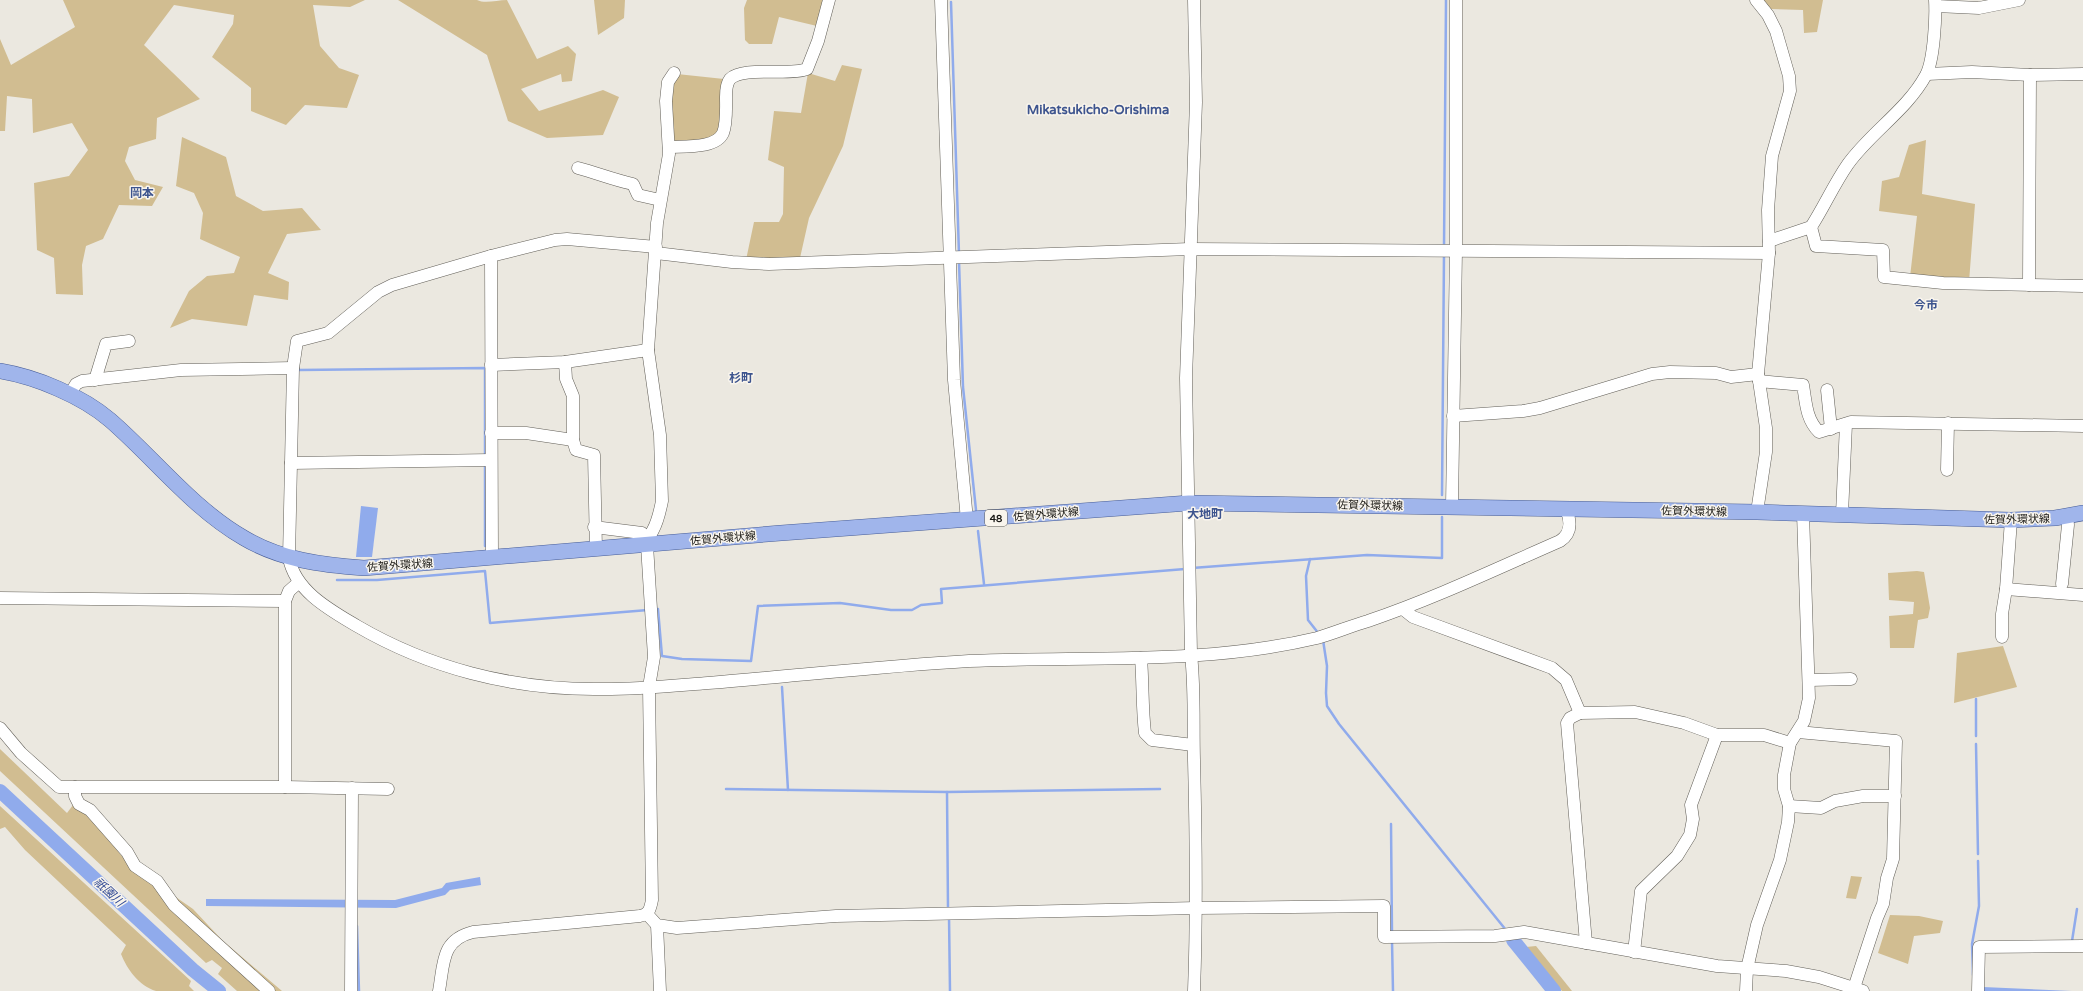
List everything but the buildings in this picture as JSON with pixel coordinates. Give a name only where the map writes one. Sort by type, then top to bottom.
[{"type":"main road","name":"佐賀外環状線","points":[[0,370],[42,382],[70,394],[109,419],[206,512],[245,539],[288,558],[314,564],[364,568],[596,549],[648,541],[967,520],[1189,503],[1757,512],[2011,520],[2078,515]]},
{"type":"street","points":[[669,147],[710,144],[717,141],[723,134],[725,127],[727,87],[729,80],[737,75],[774,71],[801,71],[807,69],[818,41],[829,0]]},
{"type":"street","points":[[941,0],[954,380],[967,520]]},
{"type":"street","points":[[1194,0],[1196,102],[1186,378],[1192,654],[1195,688],[1193,744],[1197,908],[1194,991]]},
{"type":"street","points":[[1452,506],[1456,250],[1456,0]]},
{"type":"street","points":[[1756,0],[1768,15],[1776,31],[1789,76],[1790,91],[1772,156],[1768,210],[1769,247],[1759,378],[1766,428],[1766,452],[1757,512]]},
{"type":"street","points":[[1566,509],[1570,518],[1570,530],[1566,537],[1560,541],[1403,609],[1321,637],[1281,645],[1141,658],[971,661],[649,687],[595,689],[544,687],[503,681],[454,669],[417,656],[375,636],[338,615],[298,583],[293,574],[288,558],[293,368],[297,341],[328,333],[378,292],[392,285],[491,256],[555,240],[567,239],[656,250],[732,262],[769,264],[1190,249],[1456,250],[1769,247],[1811,227],[1848,165],[1868,141],[1908,101],[1927,74],[1932,45],[1933,2],[1980,8],[2019,0]]},
{"type":"street","points":[[1927,74],[1986,72],[2030,75],[2083,74]]},
{"type":"street","points":[[647,914],[652,900],[649,687],[654,657],[648,541],[654,529],[662,501],[660,435],[648,350],[660,200],[669,147],[666,101],[668,82],[674,73]]},
{"type":"street","points":[[2029,285],[2030,75]]},
{"type":"street","points":[[578,168],[602,174],[608,178],[633,184],[638,195],[660,200]]},
{"type":"street","points":[[1811,227],[1816,246],[1883,250],[1884,277],[1943,283],[2083,286]]},
{"type":"street","points":[[491,256],[492,558]]},
{"type":"street","points":[[95,380],[106,344],[129,341]]},
{"type":"street","points":[[491,365],[565,362],[648,350]]},
{"type":"street","points":[[565,362],[566,379],[573,396],[573,440],[576,450],[594,455],[594,527],[596,549]]},
{"type":"street","points":[[70,394],[76,384],[82,381],[181,370],[293,368]]},
{"type":"street","points":[[1453,416],[1523,411],[1540,408],[1652,374],[1670,372],[1716,374],[1731,377],[1759,378],[1804,384],[1807,413],[1811,424],[1819,432],[1851,422],[2083,426]]},
{"type":"street","points":[[1827,390],[1830,429]]},
{"type":"street","points":[[1842,514],[1846,424]]},
{"type":"street","points":[[1947,470],[1948,424]]},
{"type":"street","points":[[491,433],[526,433],[573,440]]},
{"type":"street","points":[[291,463],[491,460]]},
{"type":"street","points":[[1746,991],[1747,969],[1757,925],[1780,860],[1787,828],[1789,806],[1784,789],[1784,775],[1790,743],[1798,732],[1808,709],[1810,680],[1803,513]]},
{"type":"street","points":[[2062,584],[2068,525],[2078,515]]},
{"type":"street","points":[[2002,637],[2002,614],[2006,589],[2011,520]]},
{"type":"street","points":[[594,527],[642,533],[648,541]]},
{"type":"street","points":[[285,787],[285,601],[289,591],[298,583]]},
{"type":"street","points":[[2006,589],[2083,595]]},
{"type":"street","points":[[0,598],[285,601]]},
{"type":"street","points":[[1403,609],[1413,617],[1552,668],[1566,680],[1580,713]]},
{"type":"street","points":[[1141,658],[1144,696],[1142,708],[1145,734],[1152,740],[1193,744]]},
{"type":"street","points":[[1810,680],[1851,679]]},
{"type":"street","points":[[1586,943],[1567,723],[1570,718],[1580,713],[1635,712],[1684,723],[1717,735],[1764,735],[1790,743]]},
{"type":"street","points":[[0,728],[21,753],[59,787],[285,787],[388,789]]},
{"type":"street","points":[[647,914],[657,925],[676,928],[836,916],[1197,908],[1384,906],[1384,937],[1495,936],[1524,932],[1717,966],[1786,971],[1819,977],[1858,990],[1877,918],[1883,904],[1887,878],[1893,859],[1896,741],[1798,732]]},
{"type":"street","points":[[1634,952],[1641,891],[1678,856],[1690,835],[1693,818],[1691,804],[1717,735]]},
{"type":"street","points":[[75,787],[79,804],[90,810],[127,852],[135,866],[157,881],[174,905],[269,991]]},
{"type":"street","points":[[351,991],[352,788]]},
{"type":"street","points":[[1789,806],[1821,808],[1835,802],[1863,796],[1894,796]]},
{"type":"street","points":[[439,991],[447,949],[460,935],[473,932],[647,914]]},
{"type":"street","points":[[657,925],[660,991]]},
{"type":"street","points":[[1978,991],[1979,947],[2083,946]]},
{"type":"shaded area","points":[[63,0],[365,0],[350,7],[313,5],[320,46],[339,68],[359,75],[347,108],[305,105],[286,125],[251,111],[251,88],[212,57],[233,24],[234,15],[174,5],[144,45],[200,99],[157,118],[156,139],[129,147],[125,161],[135,180],[163,187],[152,206],[119,205],[103,239],[86,246],[82,265],[83,295],[56,294],[54,258],[37,250],[34,183],[69,176],[88,150],[72,123],[33,133],[32,99],[7,96],[5,131],[0,131],[0,39],[11,65],[75,27]]},
{"type":"shaded area","points":[[398,0],[477,0],[487,2],[507,0],[537,59],[568,46],[576,54],[572,81],[562,82],[561,74],[521,89],[539,111],[603,90],[619,97],[603,135],[547,138],[508,121],[487,55]]},
{"type":"shaded area","points":[[594,0],[625,0],[624,18],[598,35]]},
{"type":"shaded area","points":[[747,0],[824,0],[817,26],[779,17],[772,44],[749,44],[745,40],[744,8]]},
{"type":"shaded area","points":[[1762,0],[1823,0],[1817,32],[1804,33],[1803,10],[1771,9]]},
{"type":"shaded area","points":[[842,65],[862,69],[843,146],[809,218],[800,258],[746,260],[754,222],[779,222],[783,214],[784,167],[768,160],[774,111],[801,113],[808,73],[835,81]]},
{"type":"shaded area","points":[[677,74],[724,79],[721,129],[714,140],[671,144],[670,86]]},
{"type":"shaded area","points":[[182,137],[226,157],[236,196],[263,211],[302,208],[321,230],[287,234],[268,273],[289,282],[288,300],[254,295],[247,326],[192,319],[170,328],[189,291],[207,276],[234,273],[240,257],[200,239],[203,213],[194,193],[176,186]]},
{"type":"shaded area","points":[[1926,140],[1922,194],[1975,204],[1969,282],[1910,277],[1917,216],[1879,211],[1882,181],[1899,177],[1909,145]]},
{"type":"shaded area","points":[[1924,572],[1930,608],[1928,618],[1918,620],[1914,648],[1890,648],[1889,616],[1913,614],[1914,602],[1889,600],[1888,573]]},
{"type":"shaded area","points":[[2003,646],[2017,687],[1954,703],[1957,653]]},
{"type":"shaded area","points":[[0,749],[67,813],[73,805],[87,812],[128,864],[193,909],[222,940],[282,991],[237,991],[218,974],[222,968],[212,960],[206,963],[0,771]]},
{"type":"shaded area","points":[[0,806],[191,981],[189,986],[194,991],[156,991],[150,989],[139,981],[130,971],[121,954],[126,945],[25,850],[5,827],[0,829]]},
{"type":"shaded area","points":[[1851,876],[1862,877],[1856,899],[1846,898]]},
{"type":"shaded area","points":[[1890,915],[1919,916],[1943,921],[1940,933],[1914,936],[1908,964],[1878,953]]},
{"type":"shaded area","points":[[1536,946],[1572,991],[1562,991],[1526,947]]},
{"type":"water","points":[[361,506],[378,508],[372,557],[356,557]]},
{"type":"water","points":[[480,877],[481,885],[450,890],[445,895],[396,908],[206,906],[206,899],[395,900],[442,888],[446,883]]},
{"type":"water","points":[[1983,987],[2072,991],[1983,991]]},
{"type":"waterway","points":[[1444,247],[1446,0]]},
{"type":"waterway","points":[[951,2],[959,254]]},
{"type":"waterway","points":[[1442,495],[1444,254]]},
{"type":"waterway","points":[[959,261],[963,387],[976,510]]},
{"type":"waterway","points":[[299,370],[485,368],[485,457]]},
{"type":"waterway","points":[[485,464],[485,546]]},
{"type":"waterway","points":[[1192,568],[1367,555],[1442,558],[1442,517]]},
{"type":"waterway","points":[[978,531],[984,584]]},
{"type":"waterway","points":[[1310,559],[1306,576],[1308,620],[1319,634]]},
{"type":"waterway","points":[[655,610],[658,609],[662,656],[682,659],[751,661],[758,606],[840,603],[891,610],[912,610],[921,605],[942,603],[941,589],[1185,569]]},
{"type":"waterway","points":[[337,580],[377,580],[485,571],[490,623],[648,610]]},
{"type":"waterway","points":[[1323,640],[1327,666],[1327,706],[1339,724],[1506,930]]},
{"type":"waterway","points":[[782,687],[788,790]]},
{"type":"waterway","points":[[1976,699],[1976,736]]},
{"type":"waterway","points":[[1976,744],[1978,854]]},
{"type":"waterway","points":[[726,789],[947,792],[1160,789]]},
{"type":"waterway","name":"祇園川","points":[[0,791],[193,970],[219,991]]},
{"type":"waterway","points":[[947,792],[948,909]]},
{"type":"waterway","points":[[1391,824],[1392,934]]},
{"type":"waterway","points":[[1973,975],[1972,944],[1979,906],[1978,861]]},
{"type":"waterway","points":[[2072,941],[2077,909]]},
{"type":"waterway","points":[[949,916],[950,991]]},
{"type":"waterway","points":[[357,926],[359,991]]},
{"type":"waterway","points":[[1513,940],[1554,991]]},
{"type":"waterway","points":[[1392,941],[1393,991]]},
{"type":"district","name":"Mikatsukicho-Orishima","points":[[1098,109]]},
{"type":"district","name":"岡本","points":[[142,193]]},
{"type":"district","name":"今市","points":[[1926,305]]},
{"type":"district","name":"杉町","points":[[741,378]]},
{"type":"district","name":"大地町","points":[[1205,514]]}]
